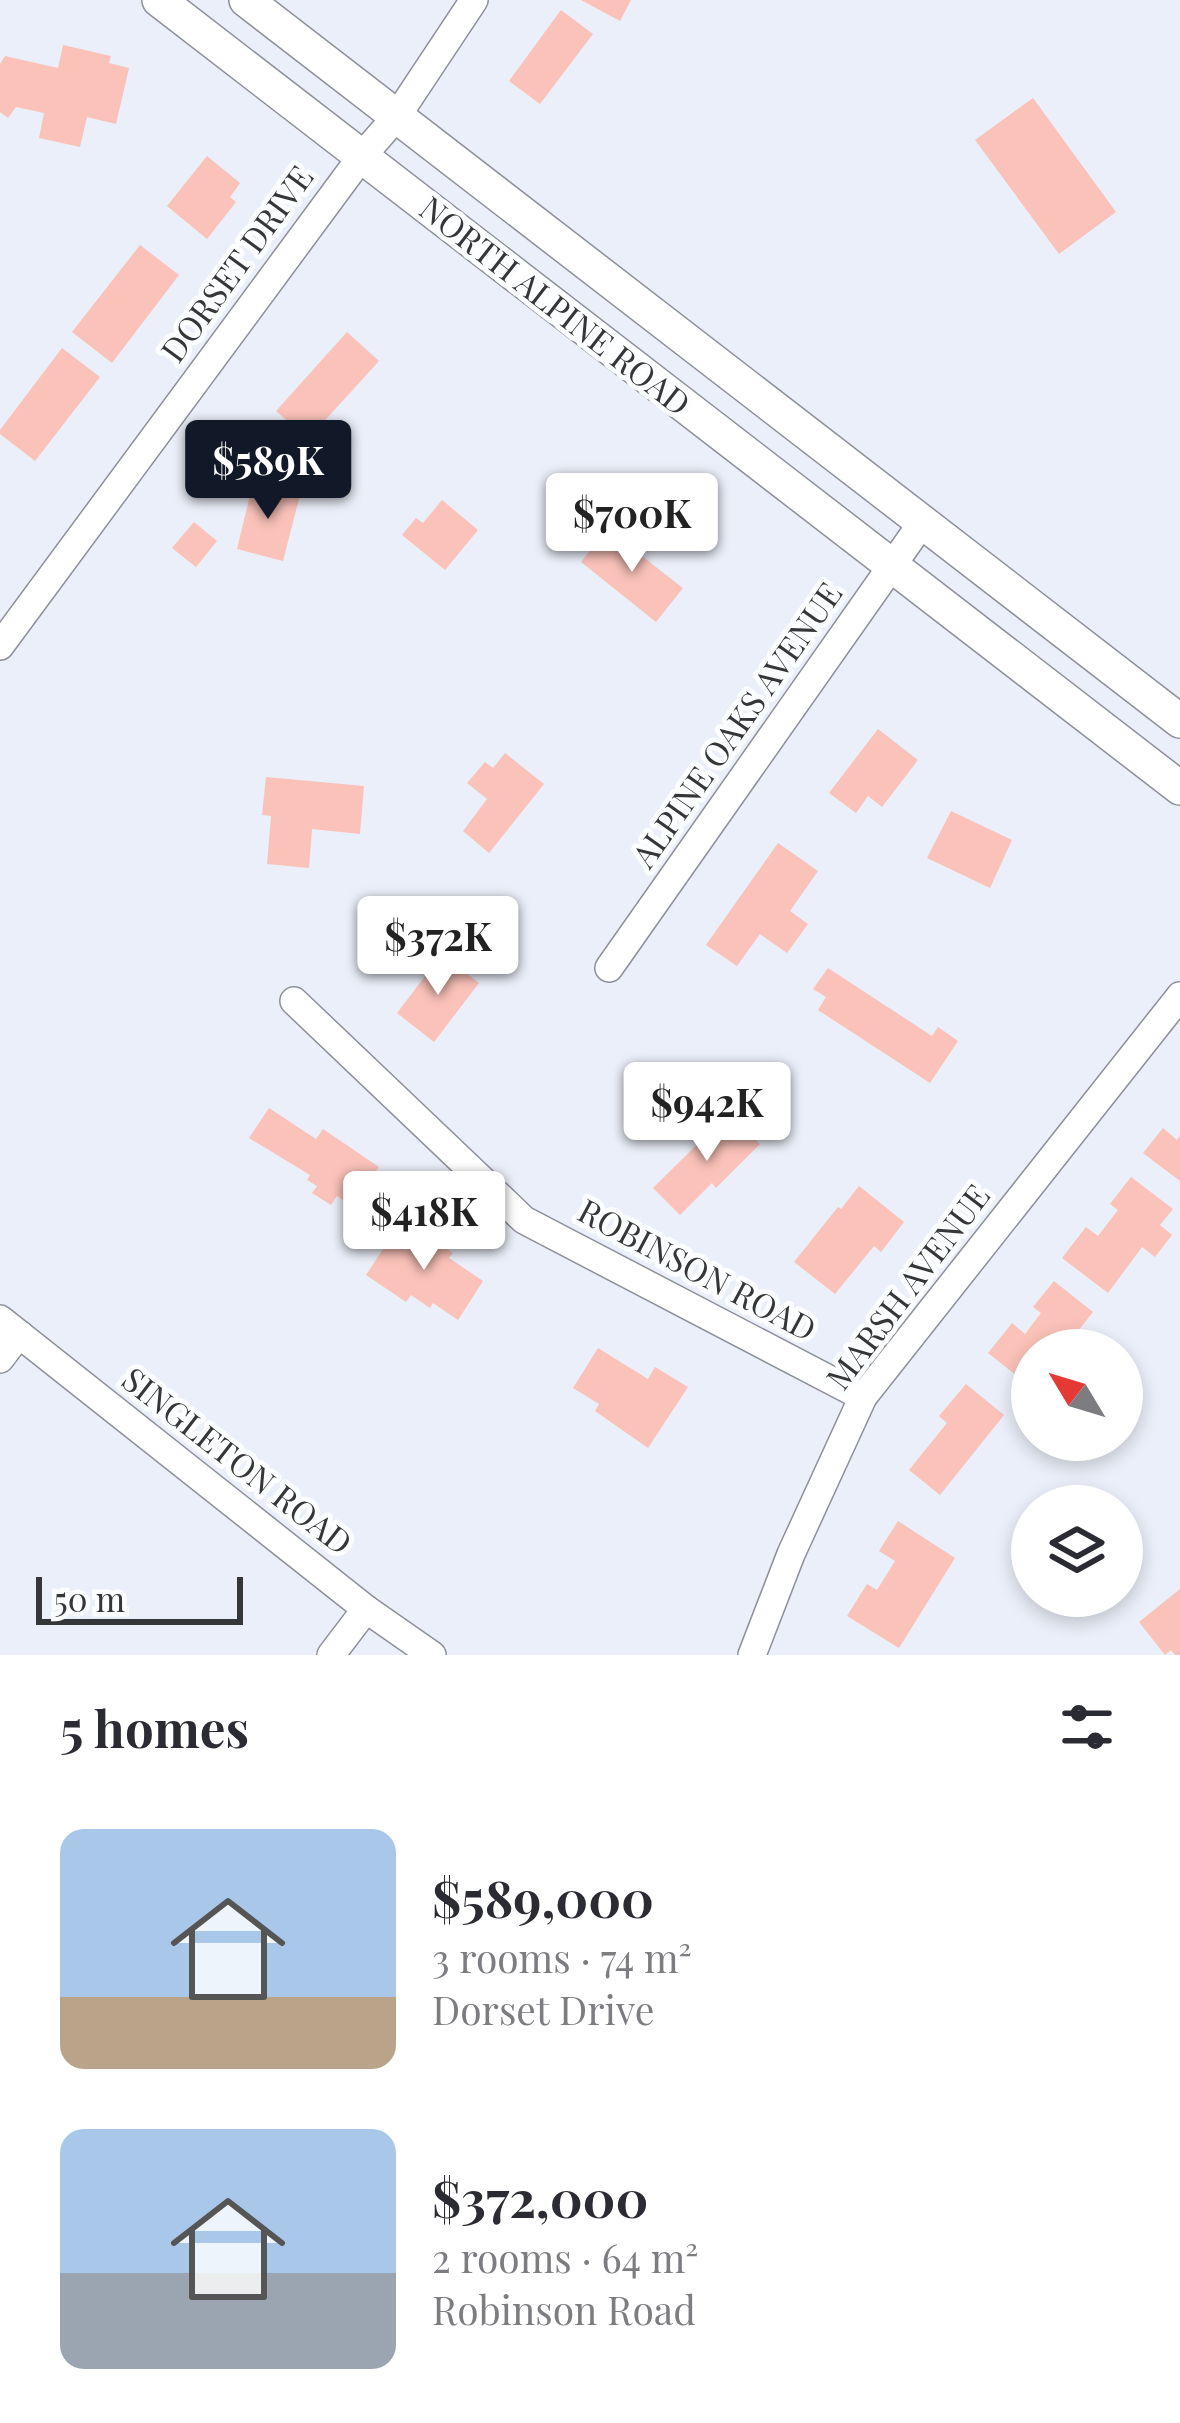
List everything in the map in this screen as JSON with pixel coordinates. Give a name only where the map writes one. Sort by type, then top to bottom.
[{"type":"main road","name":"NORTH ALPINE ROAD","points":[[159,0],[1180,788]]},
{"type":"main road","name":"NORTH ALPINE ROAD","points":[[246,0],[1180,721]]},
{"type":"street","name":"DORSET DRIVE","points":[[0,646],[362,156],[398,116],[474,0]]},
{"type":"street","name":"ALPINE OAKS AVENUE","points":[[609,968],[922,523]]},
{"type":"street","name":"MARSH AVENUE","points":[[752,1655],[791,1554],[863,1397],[1180,997]]},
{"type":"street","name":"ROBINSON ROAD","points":[[294,1000],[524,1220],[863,1397]]},
{"type":"street","points":[[0,1359],[9,1326]]},
{"type":"street","name":"SINGLETON ROAD","points":[[9,1326],[366,1609],[432,1655]]},
{"type":"street","points":[[331,1655],[366,1609]]},
{"type":"building","points":[[581,0],[631,0],[620,21]]},
{"type":"building","points":[[561,10],[593,34],[540,104],[509,81]]},
{"type":"building","points":[[63,45],[111,56],[109,63],[129,68],[116,124],[87,117],[80,147],[39,138],[44,113],[16,107],[8,118],[0,112],[0,64],[5,56],[58,68]]},
{"type":"building","points":[[1033,98],[1116,212],[1059,254],[975,140]]},
{"type":"building","points":[[207,156],[240,183],[230,197],[236,202],[207,239],[167,206]]},
{"type":"building","points":[[140,245],[179,275],[112,363],[72,332]]},
{"type":"building","points":[[347,332],[379,361],[308,439],[276,411]]},
{"type":"building","points":[[62,348],[100,377],[35,461],[0,430]]},
{"type":"building","points":[[253,483],[300,495],[283,561],[237,549]]},
{"type":"building","points":[[442,500],[478,530],[445,570],[402,535],[416,518],[423,523]]},
{"type":"building","points":[[194,522],[217,541],[196,567],[172,548]]},
{"type":"building","points":[[607,529],[683,588],[656,622],[581,562]]},
{"type":"building","points":[[878,729],[918,760],[882,807],[868,796],[856,813],[829,793]]},
{"type":"building","points":[[505,753],[544,784],[489,853],[463,831],[487,799],[467,783],[485,762],[493,768]]},
{"type":"building","points":[[266,777],[364,786],[360,834],[312,829],[309,868],[267,864],[271,816],[262,815]]},
{"type":"building","points":[[951,811],[1012,840],[990,888],[927,858]]},
{"type":"building","points":[[778,843],[818,871],[790,911],[808,924],[787,953],[760,934],[737,966],[706,945]]},
{"type":"building","points":[[442,954],[479,983],[434,1042],[397,1013]]},
{"type":"building","points":[[828,968],[932,1036],[938,1027],[958,1041],[930,1083],[818,1010],[826,997],[813,989]]},
{"type":"building","points":[[269,1108],[316,1139],[323,1129],[379,1167],[353,1206],[337,1196],[331,1205],[312,1193],[317,1186],[307,1180],[310,1175],[249,1138]]},
{"type":"building","points":[[729,1113],[760,1144],[716,1188],[712,1183],[680,1215],[653,1188]]},
{"type":"building","points":[[1163,1128],[1177,1140],[1180,1136],[1180,1181],[1143,1153]]},
{"type":"building","points":[[1131,1177],[1173,1209],[1160,1225],[1172,1235],[1155,1257],[1142,1247],[1108,1293],[1062,1258],[1086,1227],[1098,1236],[1118,1210],[1110,1204]]},
{"type":"building","points":[[859,1186],[904,1222],[881,1252],[874,1246],[835,1294],[794,1262]]},
{"type":"building","points":[[398,1226],[419,1239],[423,1233],[483,1281],[458,1320],[411,1295],[406,1302],[366,1275]]},
{"type":"building","points":[[1054,1281],[1093,1312],[1080,1329],[1029,1329],[1041,1313],[1033,1307]]},
{"type":"building","points":[[1012,1323],[1019,1329],[1011,1329],[1011,1371],[988,1353]]},
{"type":"building","points":[[598,1348],[648,1379],[655,1367],[688,1387],[648,1448],[595,1411],[599,1404],[573,1388]]},
{"type":"building","points":[[966,1384],[1004,1415],[940,1495],[909,1470],[947,1423],[939,1416]]},
{"type":"building","points":[[898,1521],[955,1558],[899,1648],[847,1616],[867,1584],[877,1590],[895,1561],[879,1551]]},
{"type":"building","points":[[1180,1589],[1180,1655],[1171,1650],[1165,1655],[1139,1622]]}]
